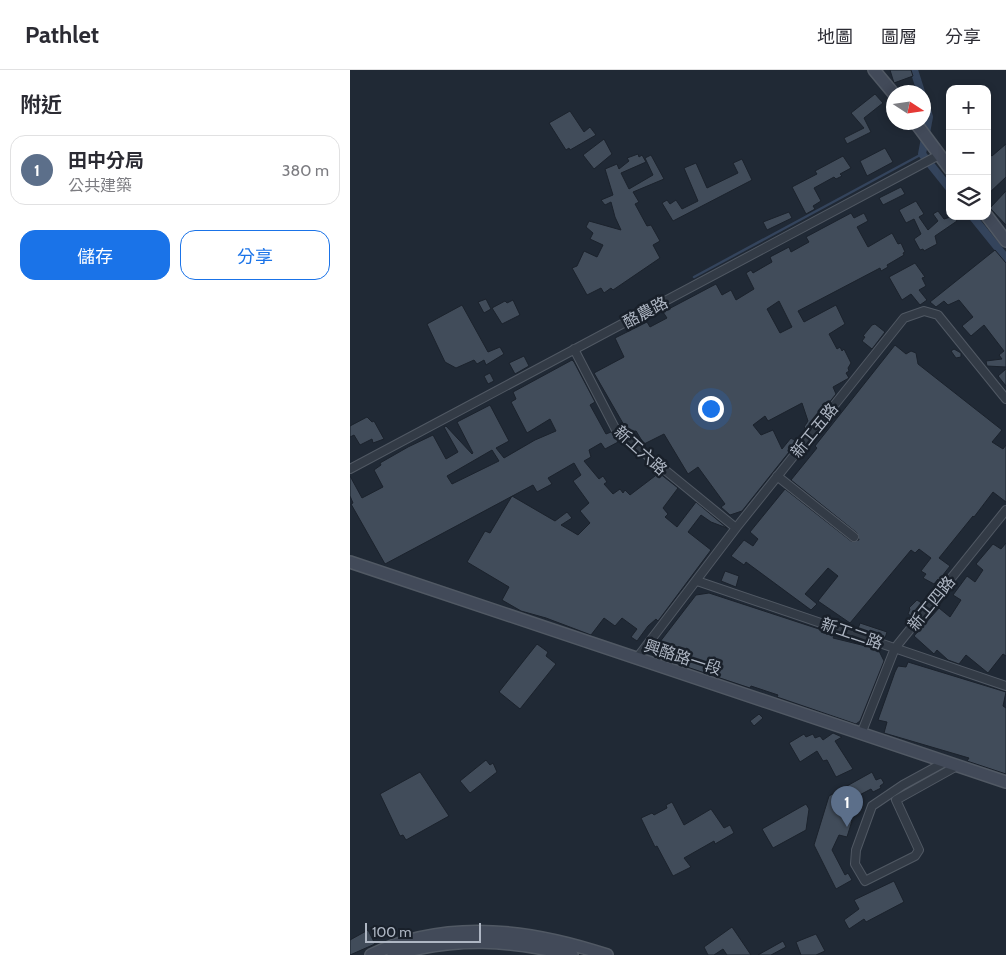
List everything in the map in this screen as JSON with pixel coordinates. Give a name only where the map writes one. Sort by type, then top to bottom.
[{"type":"street","points":[[874,70],[886,85]]},
{"type":"street","points":[[921,130],[946,164]]},
{"type":"street","name":"酪農路","points":[[350,469],[939,155]]},
{"type":"street","points":[[990,220],[1006,241]]},
{"type":"street","name":"新工五路","points":[[637,658],[736,528],[904,318],[914,312],[924,311],[938,315],[1006,399]]},
{"type":"street","name":"新工六路","points":[[574,349],[616,430],[736,528]]},
{"type":"street","points":[[777,476],[854,537]]},
{"type":"street","name":"新工四路","points":[[861,734],[895,648],[1006,510]]},
{"type":"street","name":"興酪路一段","points":[[350,562],[1006,782]]},
{"type":"street","name":"新工二路","points":[[697,581],[1006,686]]},
{"type":"street","points":[[945,762],[903,785],[872,806],[863,826],[855,864],[865,881],[915,856],[919,850],[896,800],[957,766]]},
{"type":"street","points":[[371,955],[434,935],[497,932],[537,936],[607,955]]},
{"type":"street","points":[[391,950],[466,941],[532,945],[572,955]]},
{"type":"building","points":[[890,70],[911,70],[913,76],[894,83]]},
{"type":"building","points":[[875,94],[883,103],[864,118],[871,132],[847,144],[844,138],[864,128],[851,113]]},
{"type":"building","points":[[570,111],[584,132],[590,127],[596,135],[570,150],[569,148],[566,150],[549,123]]},
{"type":"building","points":[[604,139],[612,154],[594,169],[583,155]]},
{"type":"building","points":[[1006,144],[1006,177],[991,191],[991,155]]},
{"type":"building","points":[[885,148],[893,162],[867,176],[860,161]]},
{"type":"building","points":[[638,154],[639,157],[642,155],[646,162],[621,173],[629,189],[653,175],[645,158],[651,155],[664,179],[633,192],[639,202],[635,204],[647,226],[651,225],[660,241],[653,245],[660,258],[613,290],[611,288],[604,293],[601,288],[587,295],[572,268],[577,266],[584,251],[597,257],[603,245],[590,239],[593,233],[586,227],[589,221],[621,230],[611,202],[605,205],[601,200],[613,195],[605,169],[617,164],[619,169],[629,161],[627,158]]},
{"type":"building","points":[[843,156],[851,168],[840,174],[842,176],[836,179],[834,177],[814,188],[821,201],[813,206],[815,209],[806,214],[792,187],[817,174],[815,171]]},
{"type":"building","points":[[742,159],[752,180],[673,221],[662,203],[667,200],[670,204],[676,200],[682,209],[698,201],[684,168],[696,163],[707,188],[738,173],[733,163]]},
{"type":"building","points":[[901,187],[905,194],[883,205],[879,198]]},
{"type":"building","points":[[1006,191],[1006,225],[991,209]]},
{"type":"building","points":[[916,201],[924,214],[919,217],[928,230],[938,221],[933,214],[938,211],[944,219],[957,221],[935,236],[937,244],[924,251],[923,249],[920,250],[914,239],[921,234],[914,219],[906,223],[899,210]]},
{"type":"building","points":[[789,212],[792,218],[767,230],[763,222]]},
{"type":"building","points":[[851,213],[854,218],[864,213],[868,221],[857,227],[868,247],[892,233],[898,244],[901,243],[905,252],[903,253],[904,255],[881,271],[880,268],[798,311],[804,322],[836,305],[845,324],[829,334],[837,349],[840,347],[842,351],[844,349],[851,363],[848,368],[849,371],[846,373],[849,378],[833,387],[836,394],[807,430],[804,427],[808,421],[802,403],[768,421],[765,416],[753,425],[761,435],[773,430],[782,449],[791,438],[797,442],[742,511],[730,515],[721,507],[725,504],[698,467],[688,474],[664,434],[644,444],[636,431],[628,432],[594,373],[624,357],[615,338],[647,322],[650,327],[667,318],[663,312],[716,284],[722,295],[731,290],[736,300],[754,289],[746,273],[751,270],[753,273],[772,262],[770,257],[789,247],[791,252],[809,242],[806,237]],"holes":[[[779,301],[792,327],[780,333],[767,309]]]},
{"type":"building","points":[[995,250],[1006,263],[1006,367],[987,366],[986,361],[1002,359],[999,355],[1004,351],[984,325],[971,336],[962,326],[973,317],[959,300],[948,305],[944,301],[936,307],[930,302]]},
{"type":"building","points":[[915,263],[925,277],[922,278],[926,286],[919,290],[927,300],[920,305],[911,294],[902,300],[889,277]]},
{"type":"building","points":[[486,299],[491,309],[484,313],[478,302]]},
{"type":"building","points":[[513,300],[520,315],[502,324],[492,308],[505,301],[507,303]]},
{"type":"building","points":[[462,305],[488,352],[500,347],[504,354],[486,365],[484,360],[477,364],[474,360],[456,368],[445,362],[427,324]]},
{"type":"building","points":[[875,324],[885,332],[872,349],[862,341],[865,337],[863,336]]},
{"type":"building","points":[[895,345],[906,354],[911,351],[916,353],[918,364],[1002,430],[992,442],[1003,449],[1006,445],[1006,502],[993,492],[939,558],[950,566],[934,584],[923,578],[926,574],[921,571],[931,558],[919,549],[915,553],[911,550],[850,623],[818,601],[838,576],[828,568],[805,594],[817,604],[811,610],[746,562],[744,565],[731,556],[744,540],[753,546],[758,539],[750,532],[785,489],[851,541],[859,540],[857,533],[791,480],[817,448],[815,446]]},
{"type":"building","points":[[954,349],[961,353],[961,357],[956,358],[951,351]]},
{"type":"building","points":[[524,356],[529,366],[515,374],[509,363]]},
{"type":"building","points":[[572,360],[595,402],[590,405],[606,434],[611,432],[620,441],[605,449],[601,443],[589,450],[591,457],[584,461],[599,479],[603,476],[607,482],[604,484],[613,494],[620,489],[623,493],[625,490],[630,495],[659,473],[678,488],[663,508],[668,514],[665,517],[677,527],[696,502],[727,528],[711,522],[701,515],[688,532],[711,550],[658,621],[656,619],[648,626],[637,641],[631,637],[637,629],[622,618],[615,626],[604,618],[591,635],[521,611],[502,600],[509,587],[467,562],[485,531],[490,533],[512,496],[385,564],[351,504],[353,503],[350,496],[350,476],[362,498],[383,487],[374,470],[381,465],[380,463],[433,435],[446,459],[458,452],[444,427],[446,426],[472,454],[457,422],[490,405],[509,441],[496,448],[504,458],[535,440],[556,431],[550,419],[527,433],[511,402],[516,399],[513,392]],"holes":[[[492,450],[499,461],[452,484],[447,476]],[[574,463],[581,475],[573,481],[589,503],[580,511],[590,523],[578,535],[561,525],[572,518],[567,512],[555,521],[512,496],[533,485],[537,492],[552,484],[548,478]]]},
{"type":"building","points":[[1006,369],[1006,386],[998,376]]},
{"type":"building","points":[[490,373],[494,381],[488,384],[484,376]]},
{"type":"building","points":[[367,417],[372,422],[374,421],[384,439],[373,443],[372,439],[360,445],[354,435],[350,437],[350,426]]},
{"type":"building","points":[[1006,543],[1006,656],[1003,654],[988,673],[966,655],[959,664],[948,660],[937,650],[934,654],[914,636],[939,608],[950,617],[961,600],[953,595],[967,576],[975,582],[983,570],[976,564],[993,544],[1001,549]]},
{"type":"building","points":[[725,571],[739,576],[736,587],[721,581]]},
{"type":"building","points":[[709,593],[822,630],[822,632],[834,636],[833,638],[878,649],[884,661],[860,721],[856,724],[777,697],[778,695],[751,686],[750,688],[660,658],[656,647],[696,595]]},
{"type":"building","points":[[917,600],[923,604],[913,617],[908,614],[909,608]]},
{"type":"building","points":[[860,623],[887,632],[885,638],[858,629]]},
{"type":"building","points":[[537,644],[548,652],[546,656],[556,664],[520,709],[499,692]]},
{"type":"building","points":[[908,662],[1006,692],[1003,706],[1006,708],[1006,774],[967,761],[969,758],[884,733],[887,722],[878,720],[898,666],[906,667]]},
{"type":"building","points":[[759,714],[763,718],[754,726],[750,721]]},
{"type":"building","points":[[833,733],[842,737],[835,741],[853,769],[836,777],[827,760],[823,761],[817,751],[800,762],[789,743],[804,734],[806,737],[813,734],[815,738],[820,736],[823,740]]},
{"type":"building","points":[[486,760],[490,765],[493,763],[497,772],[470,793],[460,781]]},
{"type":"building","points":[[420,772],[449,816],[406,840],[403,835],[400,836],[380,794]]},
{"type":"building","points":[[872,772],[876,780],[881,778],[884,783],[880,786],[881,788],[873,792],[871,789],[846,802],[843,811],[846,811],[843,818],[852,821],[847,837],[839,835],[832,850],[845,875],[848,873],[852,880],[836,889],[814,845],[829,796]]},
{"type":"building","points":[[672,802],[684,825],[711,809],[724,828],[730,825],[734,833],[715,844],[714,841],[684,858],[691,867],[673,876],[657,846],[655,847],[641,818],[652,813],[654,815],[667,808],[666,805]]},
{"type":"building","points":[[806,804],[809,809],[806,830],[773,848],[762,829]]},
{"type":"building","points":[[894,881],[904,902],[866,922],[864,919],[849,929],[844,920],[859,909],[854,900]]},
{"type":"building","points":[[732,927],[751,955],[727,955],[723,949],[714,955],[708,955],[704,947]]},
{"type":"building","points":[[368,930],[375,944],[350,955],[350,940]]},
{"type":"building","points":[[816,934],[825,951],[816,955],[801,955],[796,942]]},
{"type":"building","points":[[783,941],[786,947],[771,955],[758,955]]},
{"type":"waterway","points":[[914,70],[919,85]]},
{"type":"waterway","points":[[927,130],[922,154],[946,184]]},
{"type":"waterway","points":[[694,277],[922,154]]},
{"type":"waterway","points":[[975,220],[1006,258]]},
{"type":"place","name":"田中分局","points":[[847,827]]}]
